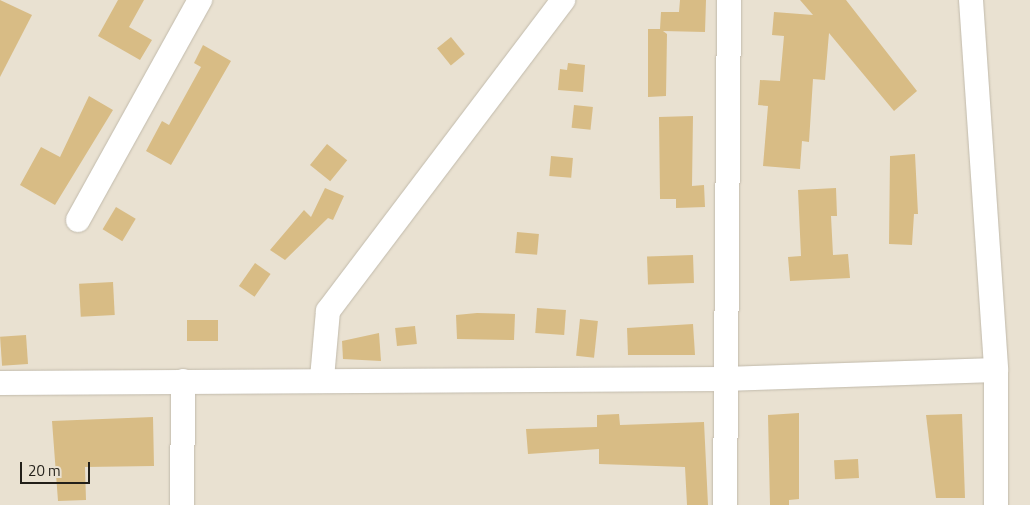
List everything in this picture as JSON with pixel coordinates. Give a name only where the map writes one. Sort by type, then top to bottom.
[{"type":"street","points":[[78,220],[200,0]]},
{"type":"street","points":[[322,378],[328,311],[563,0]]},
{"type":"street","points":[[725,505],[724,379],[729,0]]},
{"type":"street","points":[[956,0],[971,10],[996,370],[996,505]]},
{"type":"street","points":[[0,383],[322,378],[724,379],[996,370]]},
{"type":"street","points":[[182,505],[183,381]]},
{"type":"building","points":[[0,0],[32,15],[0,77]]},
{"type":"building","points":[[118,0],[144,0],[129,27],[152,40],[140,60],[98,36]]},
{"type":"building","points":[[680,0],[706,0],[705,32],[663,31],[667,34],[666,96],[648,97],[648,29],[660,29],[661,12],[679,12]]},
{"type":"building","points":[[800,0],[846,0],[917,91],[894,111],[829,33],[825,80],[813,79],[809,142],[802,141],[800,169],[763,166],[768,106],[758,105],[760,80],[780,81],[784,36],[772,35],[774,12],[813,15]]},
{"type":"building","points":[[451,37],[465,54],[451,65],[437,48]]},
{"type":"building","points":[[203,45],[231,61],[171,165],[146,151],[162,121],[169,125],[201,67],[194,63]]},
{"type":"building","points":[[568,63],[585,65],[583,92],[558,90],[560,69],[567,70]]},
{"type":"building","points":[[89,96],[113,110],[55,205],[20,185],[41,147],[60,157]]},
{"type":"building","points":[[574,105],[593,107],[590,130],[572,128]]},
{"type":"building","points":[[693,116],[692,186],[704,185],[705,207],[676,208],[676,199],[660,199],[659,117]]},
{"type":"building","points":[[327,144],[347,160],[330,181],[310,165]]},
{"type":"building","points":[[915,154],[918,214],[914,214],[912,245],[889,244],[890,156]]},
{"type":"building","points":[[551,156],[573,158],[571,178],[549,176]]},
{"type":"building","points":[[325,188],[344,196],[333,220],[328,218],[285,260],[270,250],[304,210],[311,217]]},
{"type":"building","points":[[836,188],[837,216],[831,216],[833,255],[848,254],[850,278],[790,281],[788,257],[801,256],[798,190]]},
{"type":"building","points":[[116,207],[136,219],[122,241],[103,229]]},
{"type":"building","points":[[517,232],[539,234],[537,255],[515,253]]},
{"type":"building","points":[[693,255],[694,283],[648,285],[647,257]]},
{"type":"building","points":[[255,263],[271,274],[255,297],[239,286]]},
{"type":"building","points":[[113,282],[115,315],[81,317],[79,284]]},
{"type":"building","points":[[537,308],[566,310],[564,335],[535,333]]},
{"type":"building","points":[[477,313],[515,314],[514,340],[457,339],[456,315]]},
{"type":"building","points":[[580,319],[598,321],[594,358],[576,356]]},
{"type":"building","points":[[187,320],[218,320],[218,341],[187,341]]},
{"type":"building","points":[[693,324],[695,355],[628,355],[627,328]]},
{"type":"building","points":[[415,326],[417,344],[397,346],[395,328]]},
{"type":"building","points":[[379,333],[381,361],[343,359],[342,341]]},
{"type":"building","points":[[26,335],[28,364],[2,366],[0,337]]},
{"type":"building","points":[[799,413],[799,499],[789,500],[789,505],[770,505],[768,415]]},
{"type":"building","points":[[619,414],[620,425],[704,422],[708,505],[687,505],[685,467],[599,464],[599,449],[528,454],[526,429],[597,427],[597,415]]},
{"type":"building","points":[[962,414],[965,498],[936,498],[926,415]]},
{"type":"building","points":[[153,417],[154,466],[85,467],[86,500],[58,501],[52,421]]},
{"type":"building","points":[[858,459],[859,478],[835,479],[834,460]]}]
